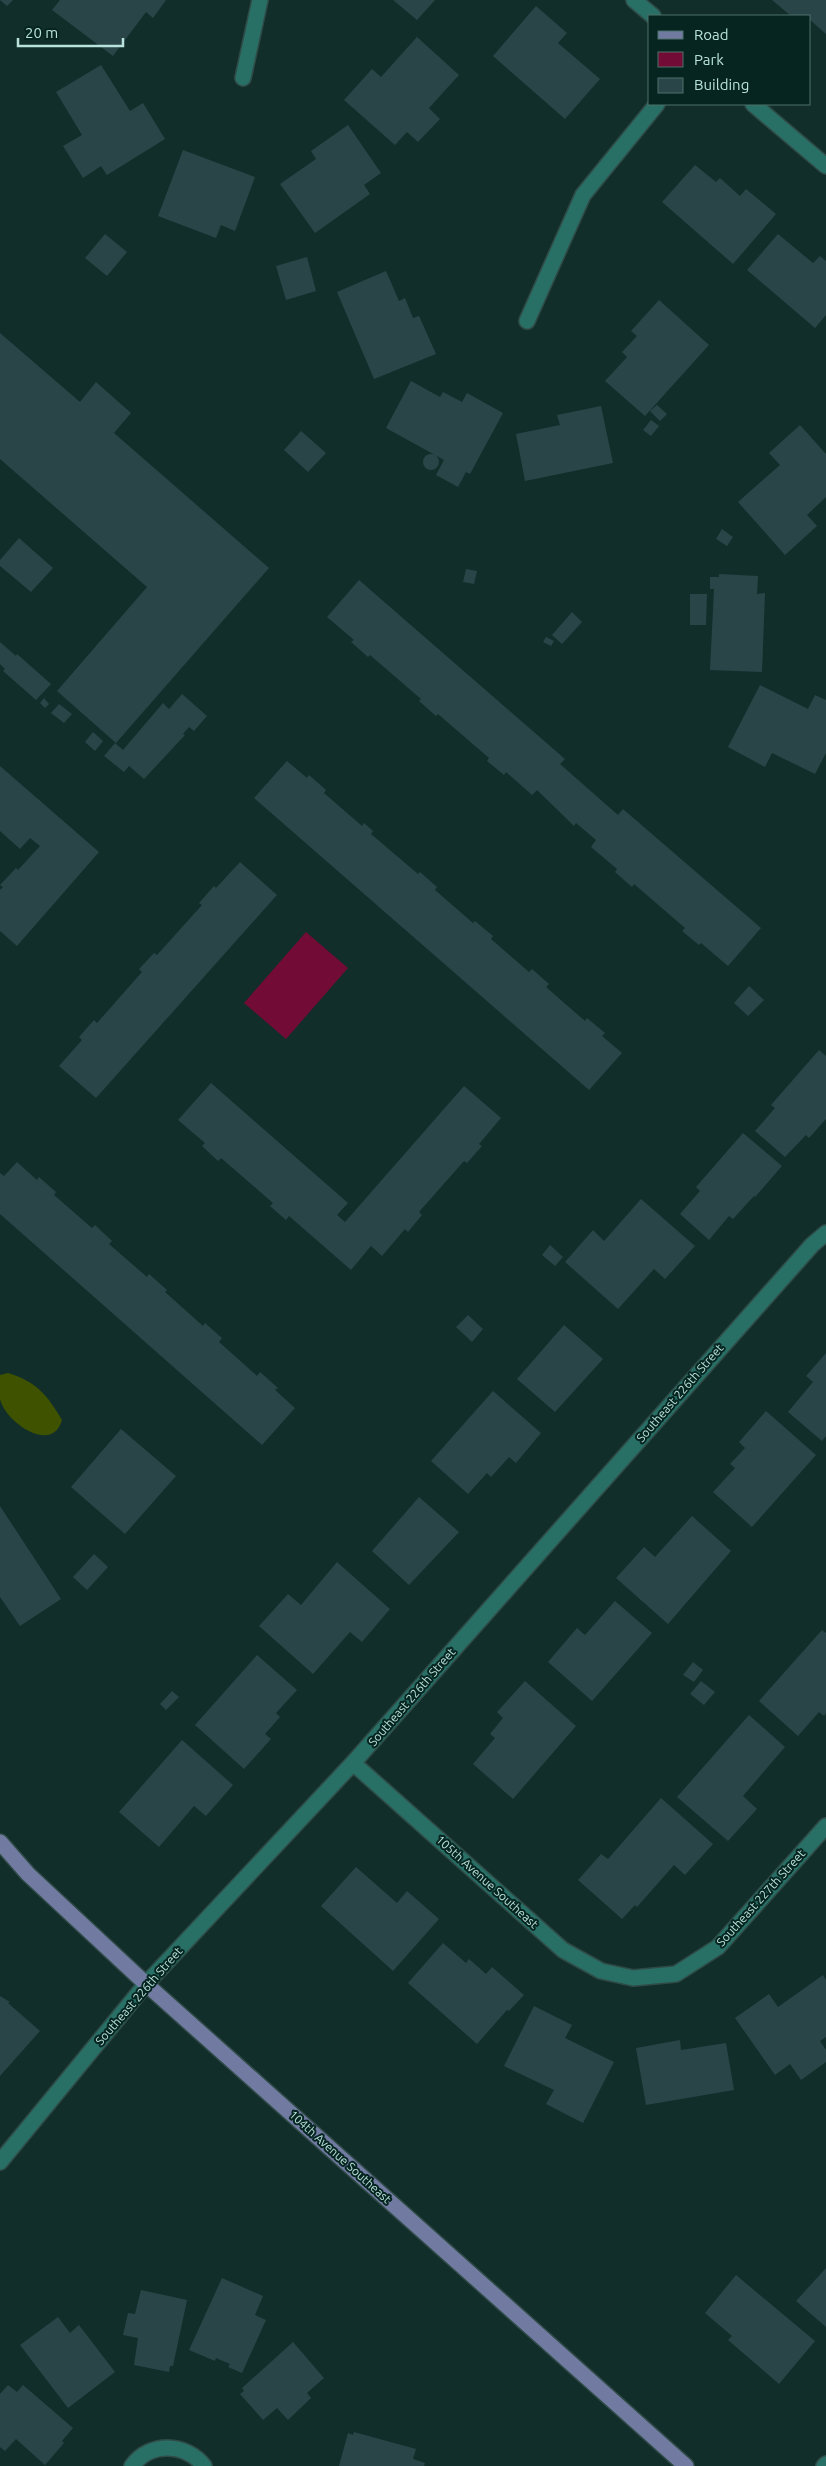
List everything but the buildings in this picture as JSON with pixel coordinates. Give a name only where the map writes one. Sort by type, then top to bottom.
[{"type":"main road","name":"104th Avenue Southeast","points":[[0,1842],[28,1874],[146,1984],[686,2466]]},
{"type":"street","points":[[243,78],[260,0]]},
{"type":"street","points":[[634,0],[652,15]]},
{"type":"street","points":[[527,321],[583,195],[656,105]]},
{"type":"street","points":[[755,105],[826,166]]},
{"type":"street","name":"Southeast 226th Street","points":[[0,2162],[146,1984],[353,1763],[812,1244],[826,1233]]},
{"type":"street","name":"105th Avenue Southeast","points":[[353,1763],[564,1950],[601,1971],[633,1978]]},
{"type":"street","name":"Southeast 227th Street","points":[[633,1978],[676,1974],[718,1947],[826,1826]]},
{"type":"street","points":[[132,2466],[148,2453],[164,2447],[183,2450],[198,2458],[204,2466]]},
{"type":"green space","points":[[306,932],[348,968],[286,1039],[244,1003]]},
{"type":"shaded area","points":[[8,1373],[27,1381],[40,1390],[62,1420],[57,1430],[49,1435],[39,1435],[19,1425],[10,1417],[0,1399],[0,1375]]}]
